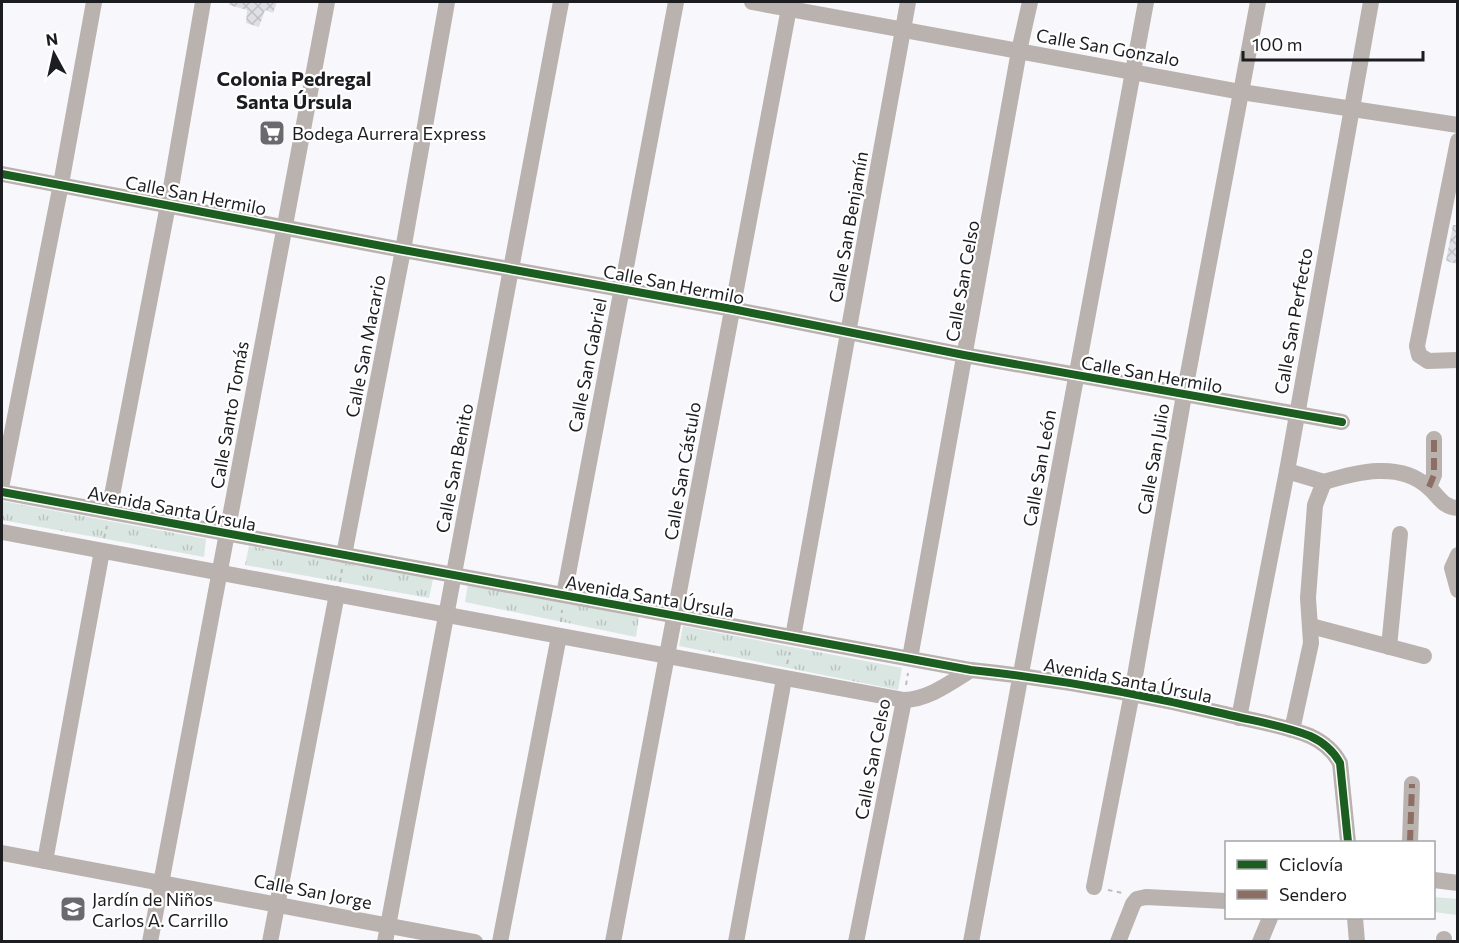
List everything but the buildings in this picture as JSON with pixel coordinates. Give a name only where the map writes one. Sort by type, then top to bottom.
[{"type":"street","points":[[2,483],[94,2]]},
{"type":"street","points":[[109,511],[168,205],[203,2]]},
{"type":"street","name":"Calle Santo Tomás","points":[[150,942],[327,2]]},
{"type":"street","name":"Calle San Macario","points":[[344,555],[403,250],[447,2]]},
{"type":"street","name":"Calle San Benito","points":[[386,933],[561,2]]},
{"type":"street","name":"Calle San Gabriel","points":[[564,595],[676,2]]},
{"type":"street","name":"Calle San Gonzalo","points":[[752,2],[1241,92],[1458,125]]},
{"type":"street","name":"Calle San Benjamín","points":[[793,637],[908,2]]},
{"type":"street","name":"Calle San Celso","points":[[910,658],[1019,51],[1030,2]]},
{"type":"street","name":"Calle San León","points":[[971,942],[1146,2]]},
{"type":"street","name":"Calle San Julio","points":[[1094,887],[1132,693],[1184,395],[1258,2]]},
{"type":"street","name":"Calle San Perfecto","points":[[1239,718],[1287,471],[1371,2]]},
{"type":"street","name":"Calle San Cástulo","points":[[613,942],[789,8]]},
{"type":"street","points":[[1458,141],[1456,163],[1418,346],[1419,355],[1428,361],[1458,360]]},
{"type":"street","name":"Calle San Hermilo","points":[[2,174],[284,228],[732,309],[964,355],[1342,422]]},
{"type":"street","points":[[1429,487],[1434,475],[1434,439]]},
{"type":"street","points":[[1287,471],[1324,482],[1342,476],[1392,470],[1419,479],[1450,508],[1458,508]]},
{"type":"street","points":[[1292,730],[1311,643],[1308,598],[1315,505],[1324,482]]},
{"type":"street","name":"Avenida Santa Úrsula","points":[[2,492],[971,670],[1021,675],[1132,693],[1292,730],[1325,744],[1340,763],[1348,841]]},
{"type":"street","points":[[2,532],[904,700],[916,700],[932,694],[971,670]]},
{"type":"street","points":[[1389,647],[1400,534]]},
{"type":"street","points":[[45,861],[102,551]]},
{"type":"street","points":[[1458,555],[1452,568],[1458,590]]},
{"type":"street","points":[[270,942],[337,594]]},
{"type":"street","points":[[1311,626],[1424,656]]},
{"type":"street","points":[[500,942],[559,636]]},
{"type":"street","points":[[736,942],[784,679]]},
{"type":"street","name":"Calle San Celso","points":[[856,942],[904,700]]},
{"type":"street","points":[[1410,841],[1412,784]]},
{"type":"street","name":"Calle San Jorge","points":[[2,853],[277,904],[386,933],[475,942]]},
{"type":"street","points":[[1435,880],[1458,883]]},
{"type":"street","points":[[1118,942],[1137,899],[1146,897],[1225,901]]},
{"type":"street","points":[[1260,942],[1270,919]]},
{"type":"street","points":[[1354,919],[1356,942]]},
{"type":"path","points":[[102,551],[109,511]]},
{"type":"path","points":[[337,594],[344,555]]},
{"type":"path","points":[[559,636],[564,595]]},
{"type":"path","points":[[784,679],[793,637]]},
{"type":"path","points":[[1094,887],[1146,897]]},
{"type":"green space","points":[[2,501],[206,539],[204,557],[2,520]]},
{"type":"green space","points":[[249,546],[433,579],[429,598],[245,565]]},
{"type":"green space","points":[[468,584],[639,617],[636,637],[465,602]]},
{"type":"green space","points":[[683,626],[902,668],[898,690],[679,646]]},
{"type":"green space","points":[[1435,897],[1457,899],[1457,915],[1435,912]]},
{"type":"marked path","points":[[1429,487],[1434,475],[1434,439]]},
{"type":"marked path","points":[[1410,841],[1412,784]]},
{"type":"cycle path","points":[[2,174],[403,250],[732,309],[964,355],[1342,422]]},
{"type":"cycle path","points":[[2,492],[971,670],[1130,694],[1279,726],[1315,738],[1327,747],[1340,763],[1348,841]]},
{"type":"place","name":"Bodega Aurrera Express","points":[[272,133]]},
{"type":"place","name":"Jardín de Niños Carlos A. Carrillo","points":[[73,909]]},
{"type":"district","name":"Colonia Pedregal Santa Úrsula","points":[[294,90]]}]
